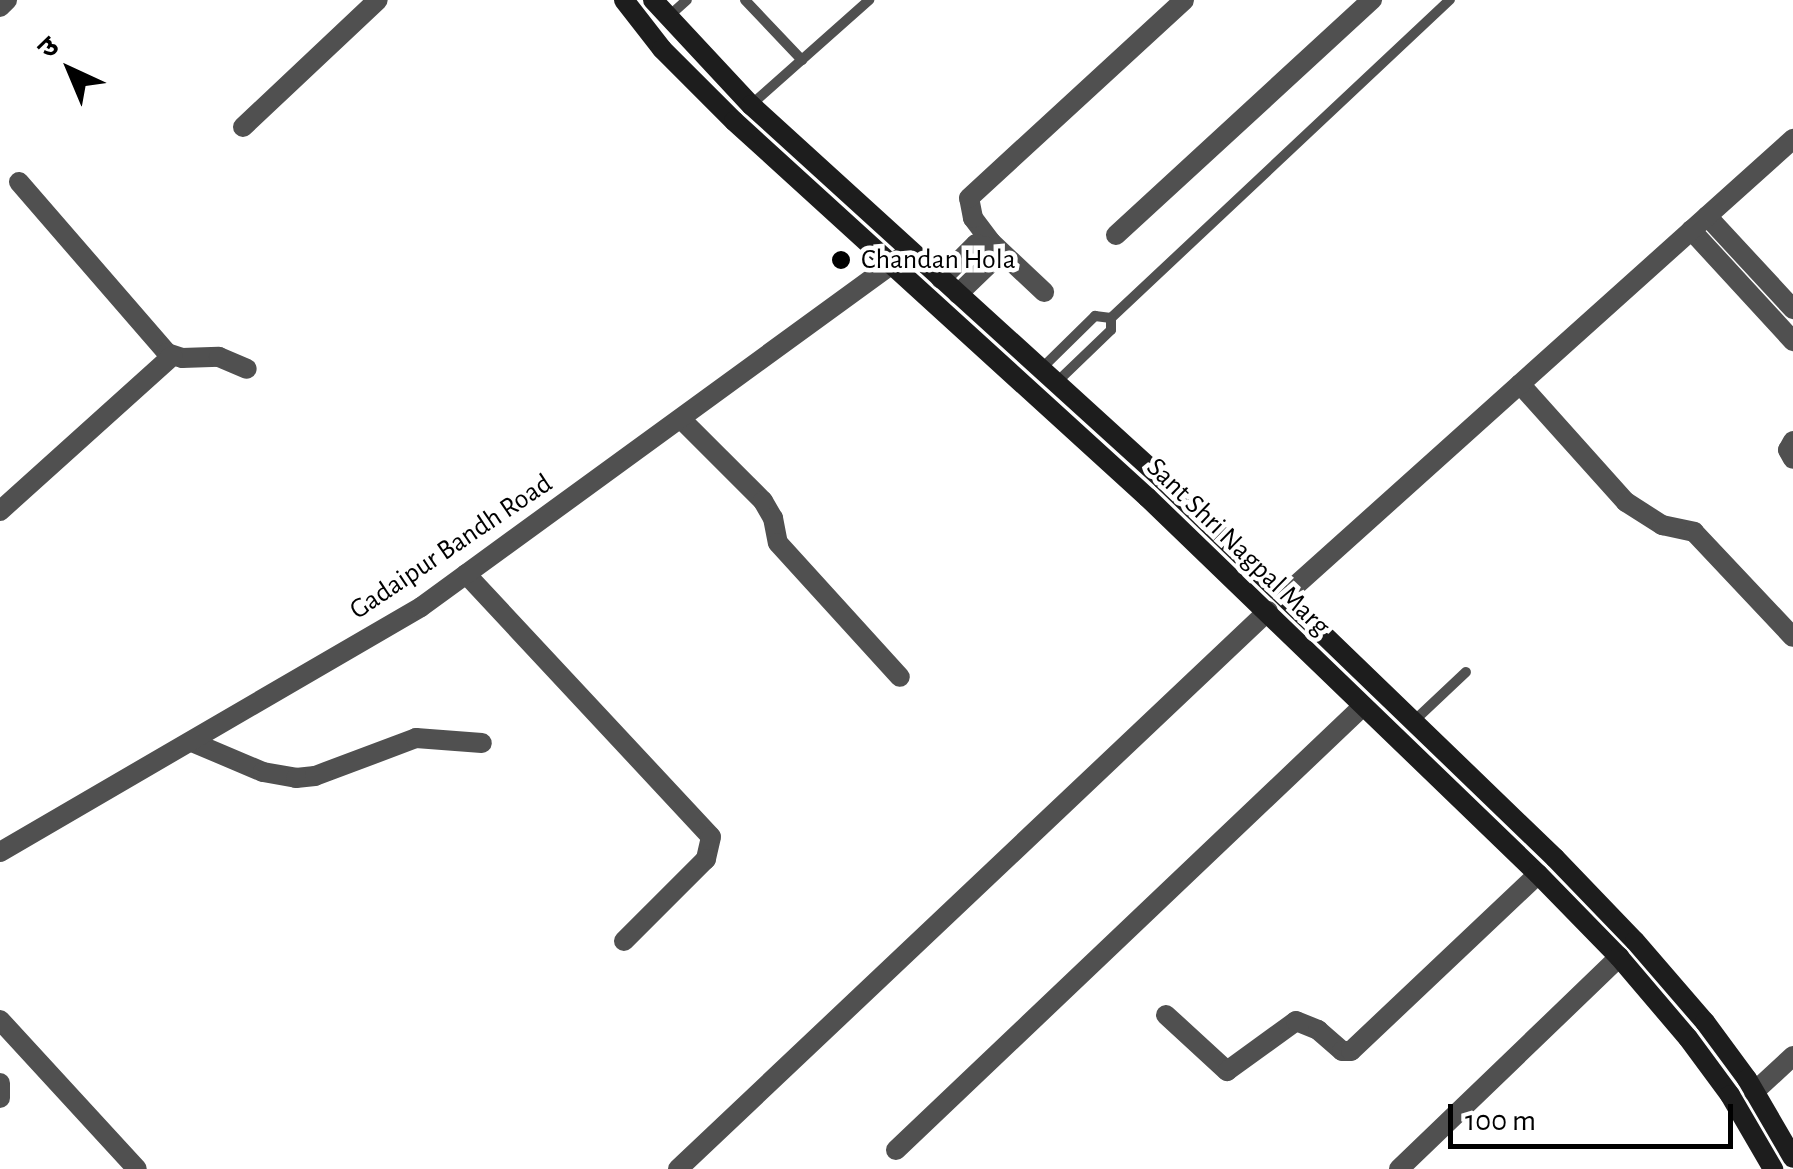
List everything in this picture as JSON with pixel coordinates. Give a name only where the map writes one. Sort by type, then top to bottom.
[{"type":"main road","name":"Sant Shri Nagpal Marg","points":[[624,0],[688,76],[1268,611],[1538,874],[1618,957],[1698,1052],[1773,1169]]},
{"type":"main road","name":"Sant Shri Nagpal Marg","points":[[659,6],[751,105],[1285,595],[1635,940],[1704,1022],[1754,1092],[1793,1158]]},
{"type":"street","points":[[0,7],[7,0]]},
{"type":"street","points":[[243,127],[378,0]]},
{"type":"street","points":[[958,294],[990,264],[993,254],[973,218],[969,198],[1184,0]]},
{"type":"street","points":[[1116,234],[1372,0]]},
{"type":"street","points":[[1285,595],[1791,145]]},
{"type":"street","points":[[19,182],[172,356]]},
{"type":"street","points":[[1699,223],[1793,310]]},
{"type":"street","points":[[1699,223],[1793,341]]},
{"type":"street","points":[[940,279],[976,244],[988,244],[1044,292]]},
{"type":"street","name":"Gadaipur Bandh Road","points":[[0,852],[420,607],[910,252]]},
{"type":"street","points":[[0,512],[172,356],[218,357],[247,369]]},
{"type":"street","points":[[1520,384],[1626,502],[1662,525],[1694,532],[1793,636]]},
{"type":"street","points":[[681,419],[763,501],[773,518],[778,543],[900,677]]},
{"type":"street","points":[[1793,441],[1788,450],[1793,459]]},
{"type":"street","points":[[466,574],[711,837],[706,859],[624,941]]},
{"type":"street","points":[[678,1169],[1268,611]]},
{"type":"street","points":[[896,1150],[1363,706]]},
{"type":"street","points":[[192,742],[263,772],[296,778],[316,776],[416,738],[482,743]]},
{"type":"street","points":[[1166,1014],[1227,1070],[1296,1021],[1310,1025],[1342,1052],[1351,1051],[1538,874]]},
{"type":"street","points":[[1399,1169],[1618,957]]},
{"type":"street","points":[[0,1020],[137,1169]]},
{"type":"street","points":[[1754,1092],[1793,1056]]},
{"type":"street","points":[[0,1083],[0,1098]]},
{"type":"lane","points":[[659,6],[687,0]]},
{"type":"lane","points":[[746,0],[802,60]]},
{"type":"lane","points":[[751,105],[869,0]]},
{"type":"lane","points":[[1048,377],[1111,330],[1111,318],[1450,0]]},
{"type":"lane","points":[[1048,377],[1095,316],[1111,318]]},
{"type":"lane","points":[[1414,720],[1466,672]]},
{"type":"place","name":"Chandan Hola","points":[[841,260]]}]
